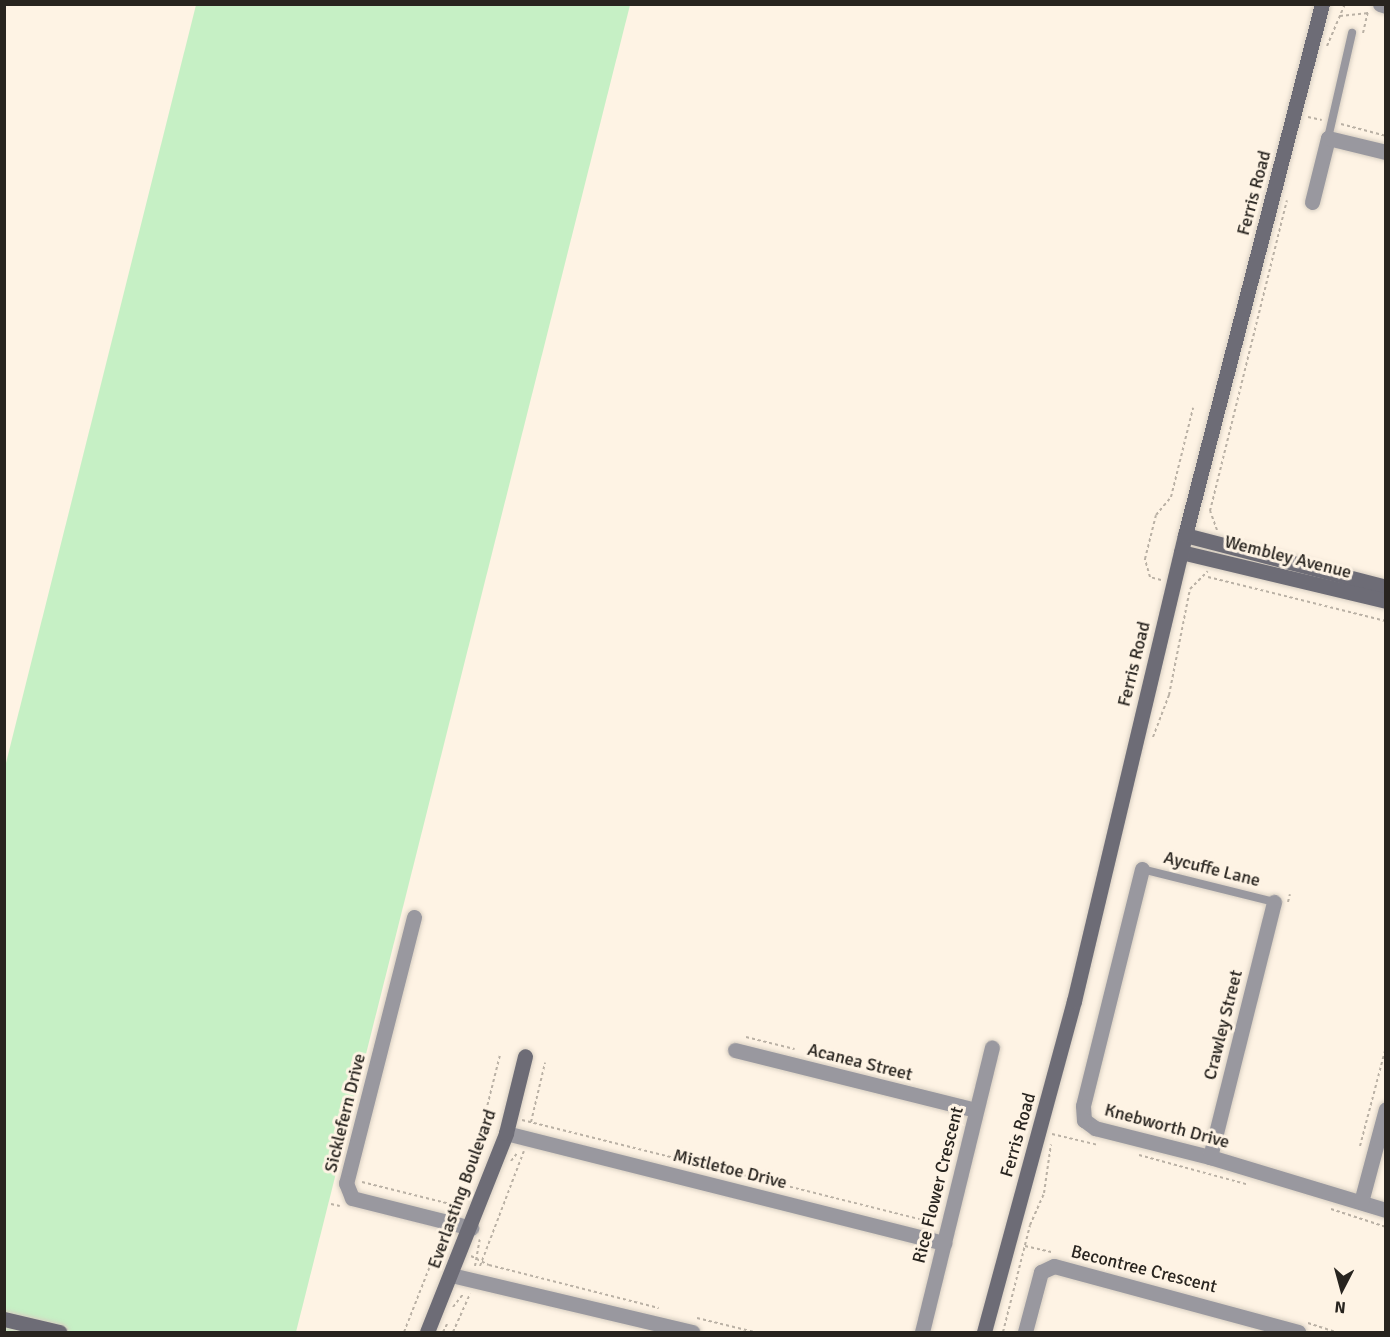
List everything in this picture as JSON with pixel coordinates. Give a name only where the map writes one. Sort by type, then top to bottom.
[{"type":"street","name":"Ferris Road","points":[[984,1332],[1074,1001],[1185,535],[1322,4]]},
{"type":"street","points":[[1312,202],[1328,138],[1386,152]]},
{"type":"street","name":"Wembley Avenue","points":[[1185,535],[1386,587]]},
{"type":"street","name":"Wembley Avenue","points":[[1181,552],[1386,601]]},
{"type":"street","name":"Knebworth Drive","points":[[1142,868],[1083,1114],[1095,1128],[1210,1157],[1386,1210]]},
{"type":"street","name":"Crawley Street","points":[[1210,1157],[1274,902]]},
{"type":"street","name":"Sicklefern Drive","points":[[414,917],[346,1183],[352,1198],[471,1228]]},
{"type":"street","name":"Rice Flower Crescent","points":[[922,1332],[992,1047]]},
{"type":"street","name":"Acanea Street","points":[[735,1050],[976,1110]]},
{"type":"street","name":"Everlasting Boulevard","points":[[427,1332],[471,1228],[506,1133],[525,1056]]},
{"type":"street","points":[[1361,1202],[1386,1109]]},
{"type":"street","name":"Mistletoe Drive","points":[[506,1133],[944,1243]]},
{"type":"street","name":"Becontree Crescent","points":[[1037,1285],[1047,1268],[1062,1267],[1298,1332]]},
{"type":"street","points":[[451,1275],[694,1325]]},
{"type":"street","points":[[1025,1332],[1037,1285]]},
{"type":"street","points":[[4,1318],[58,1332]]},
{"type":"lane","points":[[1328,138],[1352,33]]},
{"type":"lane","name":"Aycuffe Lane","points":[[1142,868],[1274,902]]},
{"type":"path","points":[[1324,52],[1345,4]]},
{"type":"path","points":[[1340,16],[1381,8]]},
{"type":"path","points":[[1305,128],[1311,106]]},
{"type":"path","points":[[1341,124],[1386,136]]},
{"type":"path","points":[[1214,542],[1218,527],[1210,511],[1288,198]]},
{"type":"path","points":[[1190,589],[1150,577],[1145,559],[1156,516],[1171,497],[1193,408]]},
{"type":"path","points":[[1152,741],[1169,695],[1190,589],[1206,576],[1210,559]]},
{"type":"path","points":[[1206,576],[1386,621]]},
{"type":"path","points":[[1358,1153],[1386,1047]]},
{"type":"path","points":[[361,1181],[454,1205],[486,1111],[500,1055]]},
{"type":"path","points":[[531,1122],[545,1063]]},
{"type":"path","points":[[486,1111],[930,1222]]},
{"type":"path","points":[[1003,1332],[1030,1225],[1044,1193],[1054,1125]]},
{"type":"path","points":[[1052,1134],[1105,1146]]},
{"type":"path","points":[[453,1332],[526,1150]]},
{"type":"path","points":[[1138,1155],[1249,1185]]},
{"type":"path","points":[[404,1332],[444,1231]]},
{"type":"path","points":[[439,1243],[482,1261],[663,1309]]},
{"type":"path","points":[[1016,1280],[1037,1285]]},
{"type":"path","points":[[694,1325],[754,1332]]},
{"type":"green space","points":[[196,5],[630,5],[296,1332],[5,1332],[5,767]]}]
